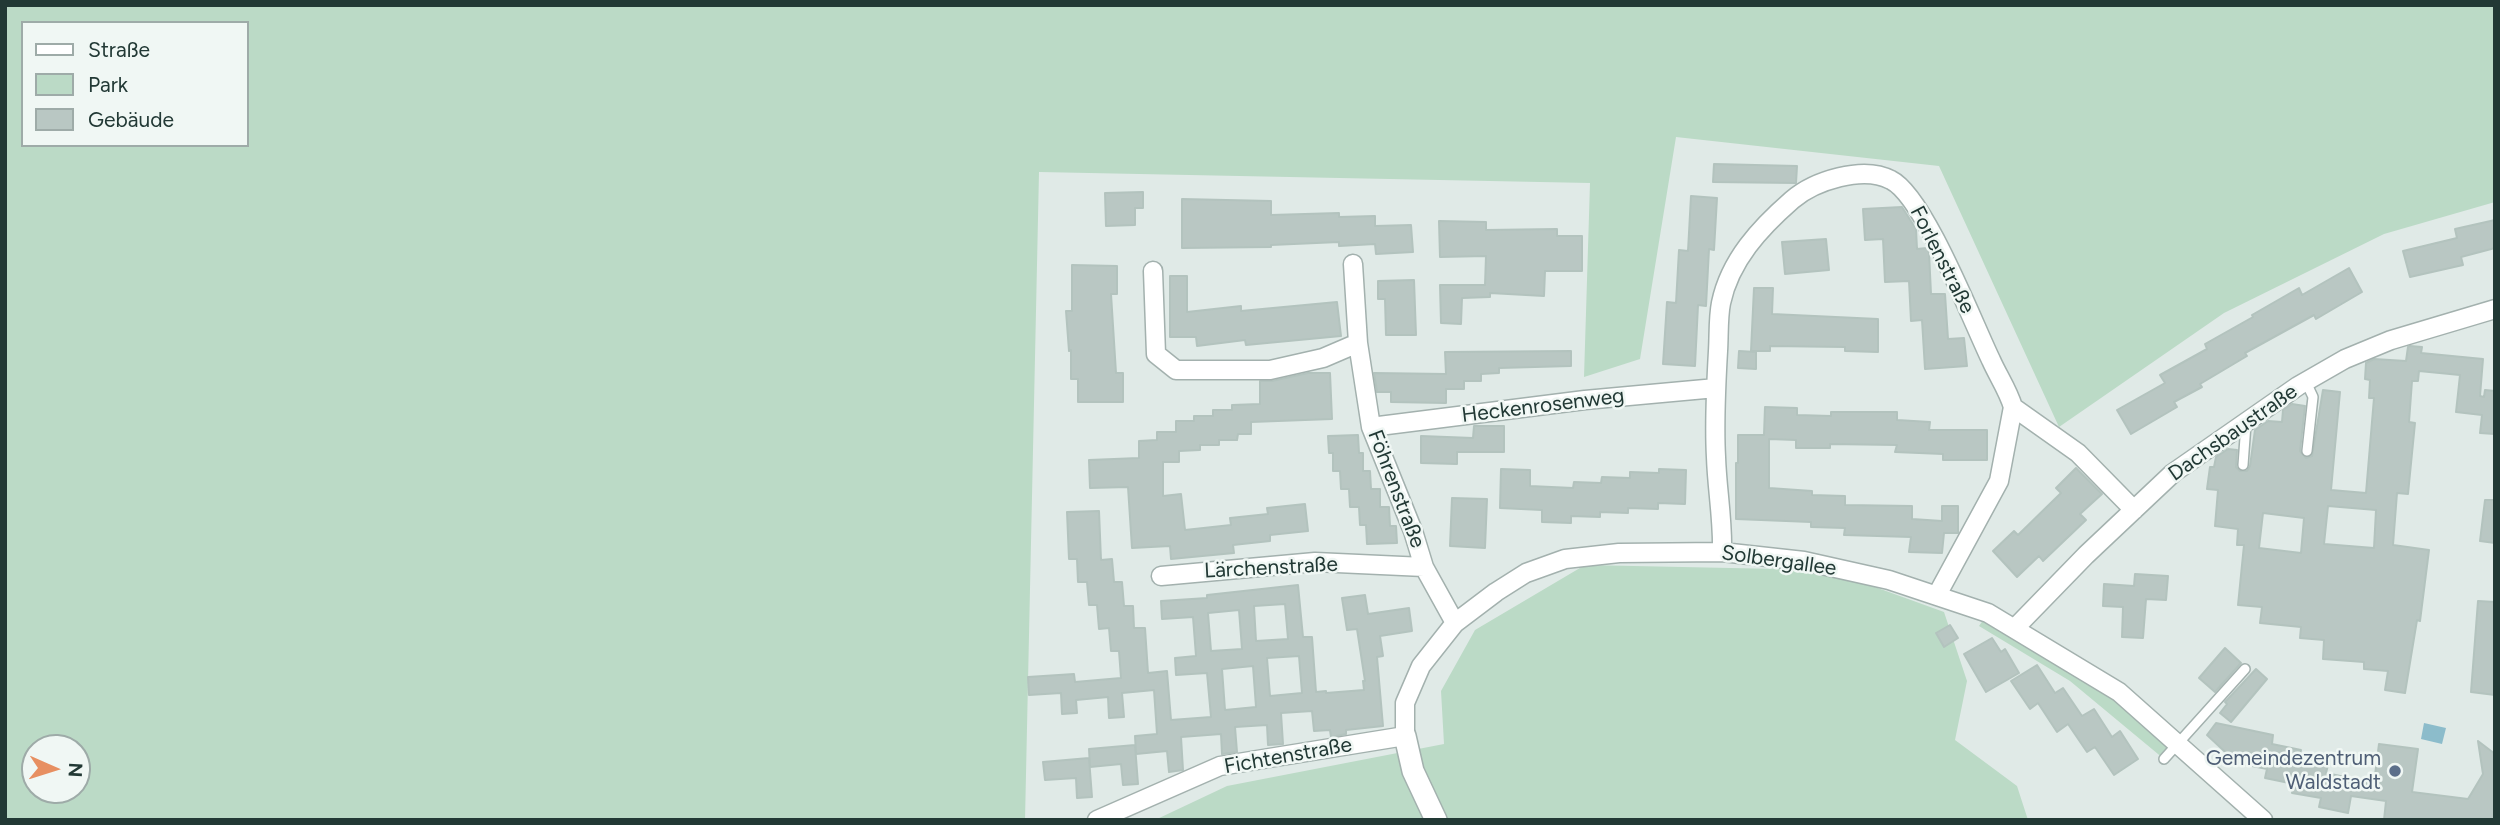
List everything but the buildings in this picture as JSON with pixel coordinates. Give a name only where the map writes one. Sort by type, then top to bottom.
[{"type":"street","name":"Forlenstraße","points":[[1722,552],[1723,531],[1716,457],[1716,388],[1721,303],[1740,256],[1766,223],[1799,194],[1821,182],[1868,174],[1892,180],[1913,199],[2010,395],[2013,407]]},
{"type":"street","name":"Föhrenstraße","points":[[1353,264],[1358,343],[1371,426],[1413,531],[1424,568],[1455,623]]},
{"type":"street","points":[[1153,271],[1156,354],[1176,370],[1270,370],[1323,358],[1358,343]]},
{"type":"street","name":"Dachsbaustraße","points":[[2015,628],[2173,473],[2306,382],[2345,359],[2391,340],[2494,312]]},
{"type":"street","name":"Heckenrosenweg","points":[[1371,426],[1585,400],[1716,388]]},
{"type":"street","points":[[1937,595],[1999,481],[2013,407],[2078,453],[2134,510]]},
{"type":"street","name":"Solbergallee","points":[[1436,820],[1413,771],[1405,736],[1405,703],[1421,666],[1455,623],[1526,573],[1565,559],[1619,552],[1722,552],[1804,561],[1889,580],[1989,613],[2119,692],[2263,820]]},
{"type":"street","name":"Lärchenstraße","points":[[1161,576],[1315,562],[1424,568]]},
{"type":"street","name":"Fichtenstraße","points":[[1097,820],[1220,766],[1405,736]]},
{"type":"lane","points":[[2306,382],[2313,397],[2307,451]]},
{"type":"lane","points":[[2243,465],[2246,422]]},
{"type":"lane","points":[[2164,759],[2245,669]]},
{"type":"green space","points":[[5,5],[2495,5],[2495,202],[2384,234],[2224,313],[2059,427],[1939,166],[1676,137],[1640,359],[1584,377],[1590,183],[1039,172],[1025,820],[5,820]]},
{"type":"green space","points":[[1585,565],[1828,570],[1944,612],[1967,681],[1955,740],[2017,786],[2028,820],[1155,820],[1227,786],[1444,744],[1441,691],[1475,630]]},
{"type":"green space","points":[[1988,613],[2015,628],[2178,744],[2164,759],[2070,681],[1979,626]]},
{"type":"water","points":[[2424,723],[2446,728],[2442,744],[2421,739]]},
{"type":"place","name":"Gemeindezentrum Waldstadt","points":[[2395,771]]}]
